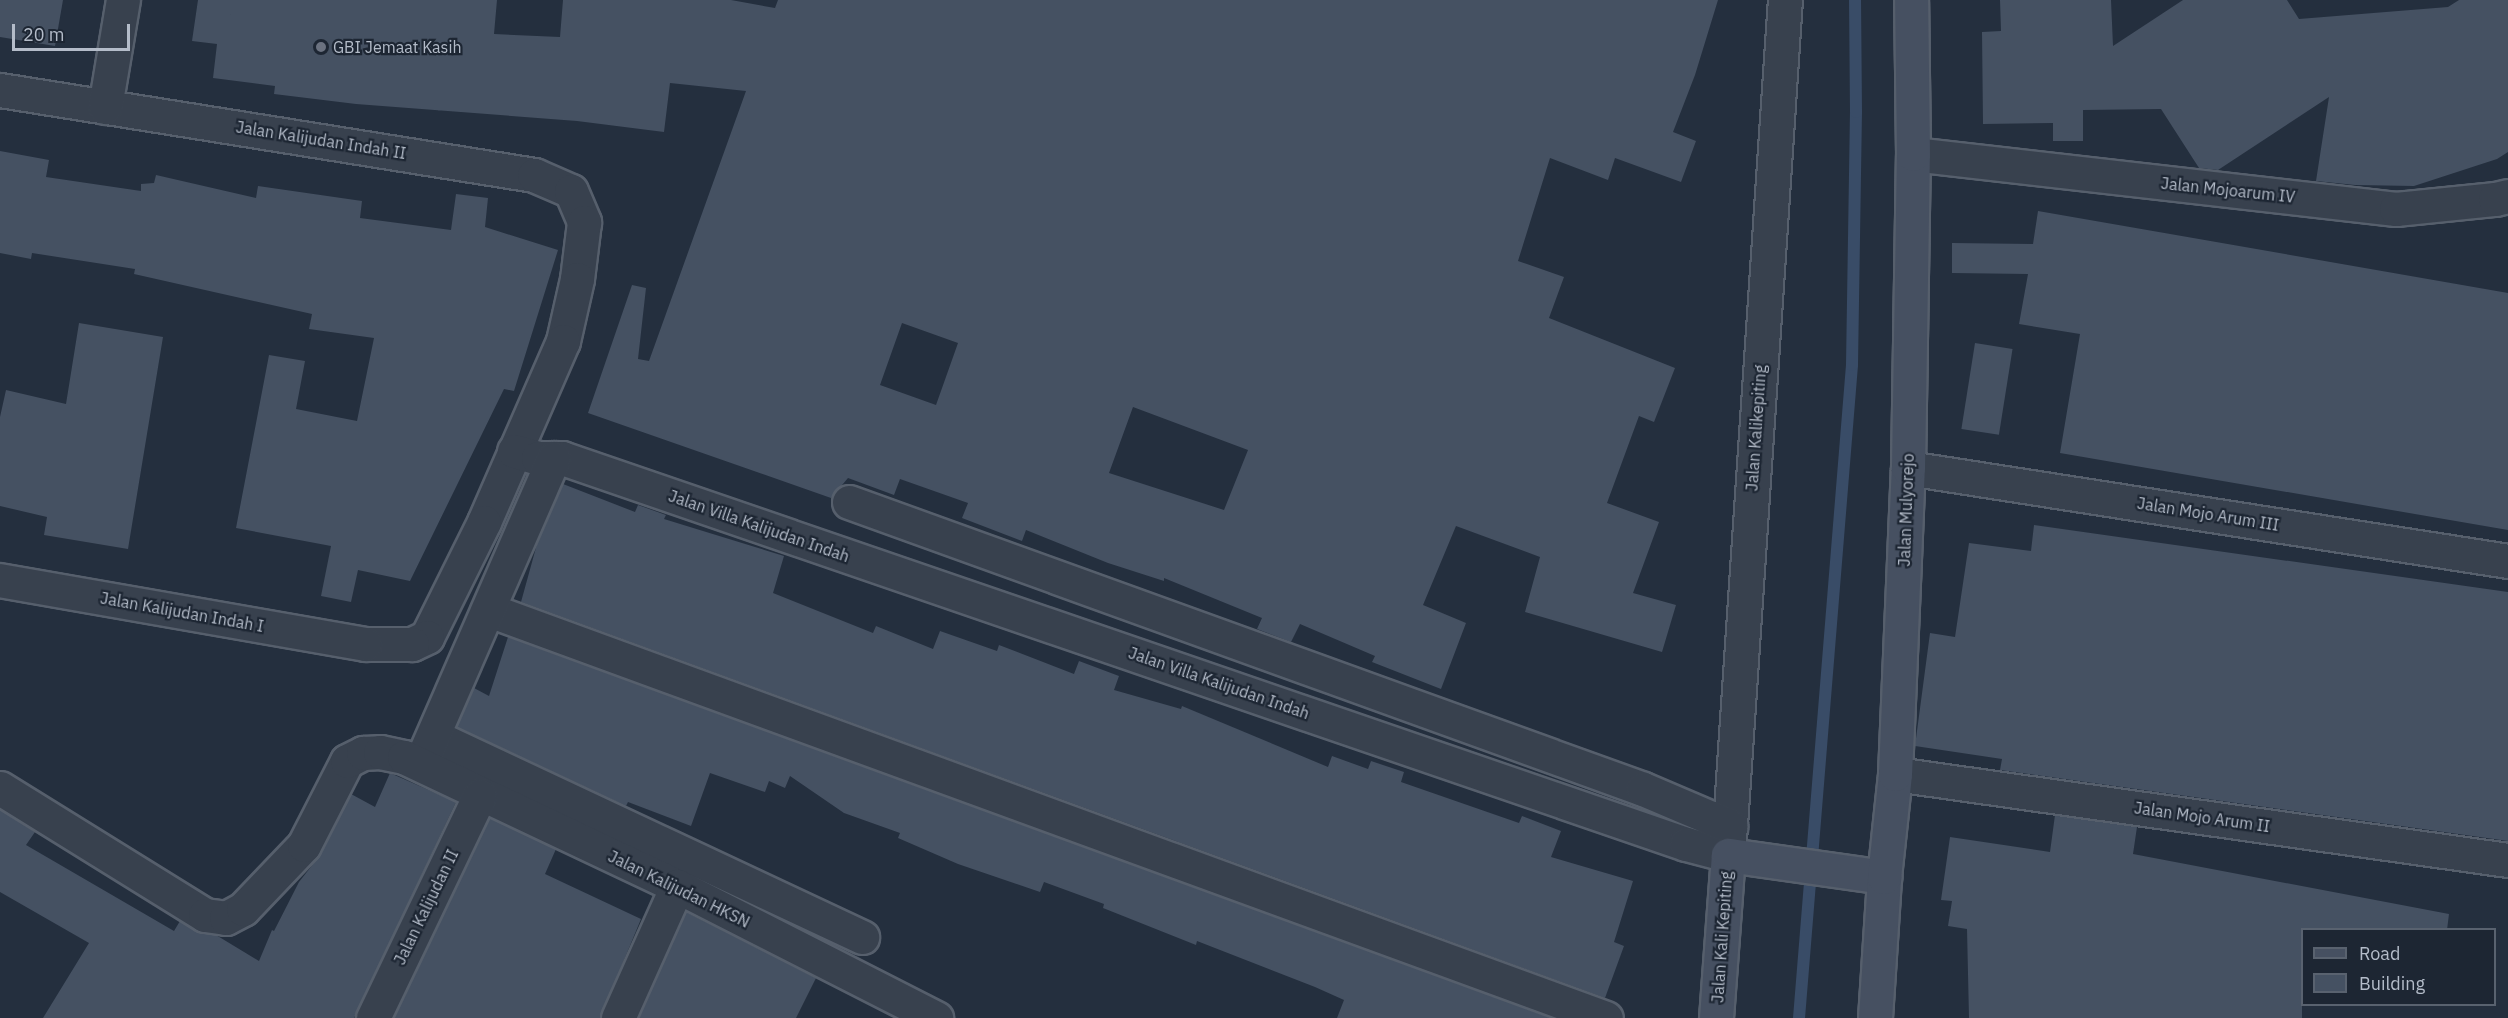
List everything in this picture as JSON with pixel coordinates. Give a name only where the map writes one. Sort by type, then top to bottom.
[{"type":"main road","name":"Jalan Mulyorejo","points":[[1875,1018],[1884,877],[1895,774],[1908,468],[1914,154],[1911,0]]},
{"type":"main road","name":"Jalan Villa Kalijudan Indah","points":[[1729,840],[1762,861],[1884,877]]},
{"type":"main road","name":"Jalan Kali Kepiting","points":[[1716,1018],[1729,840]]},
{"type":"street","points":[[105,107],[123,0]]},
{"type":"street","name":"Jalan Kalikepiting","points":[[1729,840],[1785,0]]},
{"type":"street","name":"Jalan Kalijudan Indah II","points":[[0,90],[534,175],[571,191],[584,222],[577,279],[563,340],[519,439]]},
{"type":"street","name":"Jalan Mojoarum IV","points":[[1914,154],[2397,209],[2495,199],[2508,195]]},
{"type":"street","points":[[426,750],[558,458],[550,438],[519,439]]},
{"type":"street","name":"Jalan Kalijudan Indah I","points":[[0,580],[365,644],[412,645],[427,636],[442,611],[484,522],[519,439]]},
{"type":"street","name":"Jalan Villa Kalijudan Indah","points":[[558,458],[1675,840],[1729,840]]},
{"type":"street","name":"Jalan Mojo Arum III","points":[[1908,468],[2508,561]]},
{"type":"street","name":"Jalan Villa Kalijudan Indah","points":[[849,502],[1643,789],[1729,840]]},
{"type":"street","points":[[489,610],[1606,1018]]},
{"type":"street","points":[[0,788],[205,915],[226,918],[243,909],[304,845],[347,760],[363,753],[380,752],[404,757],[426,750],[862,937]]},
{"type":"street","name":"Jalan Kalijudan HKSN","points":[[426,750],[480,795],[677,886],[936,1018]]},
{"type":"street","name":"Jalan Mojo Arum II","points":[[1895,774],[2508,860]]},
{"type":"street","name":"Jalan Kalijudan II","points":[[373,1018],[480,795]]},
{"type":"street","points":[[618,1018],[677,886]]},
{"type":"building","points":[[0,0],[63,0],[55,46],[0,37]]},
{"type":"building","points":[[198,0],[497,0],[494,34],[560,37],[563,0],[731,0],[775,8],[778,0],[1718,0],[1695,75],[1673,132],[1696,141],[1681,182],[1615,158],[1608,180],[1550,158],[1518,261],[1564,277],[1549,318],[1675,368],[1654,422],[1639,416],[1607,503],[1659,522],[1633,593],[1676,605],[1662,652],[1525,612],[1540,557],[1456,526],[1423,605],[1466,623],[1441,689],[1372,662],[1375,656],[1300,624],[1291,642],[1257,629],[1262,618],[1164,578],[1164,581],[1108,563],[1026,530],[1022,541],[962,518],[968,503],[900,479],[894,495],[848,478],[831,498],[588,413],[632,285],[646,288],[638,359],[649,361],[746,91],[670,83],[664,132],[577,121],[356,104],[274,94],[275,86],[213,78],[217,44],[192,41]],"holes":[[[902,323],[958,343],[936,405],[880,385]],[[1133,407],[1248,450],[1224,510],[1109,473]]]},
{"type":"building","points":[[2000,0],[2111,0],[2113,46],[2183,0],[2287,0],[2299,19],[2448,7],[2459,0],[2508,0],[2508,152],[2497,159],[2414,186],[2355,185],[2316,181],[2329,97],[2218,170],[2199,168],[2161,109],[2083,110],[2083,141],[2053,141],[2053,123],[1983,124],[1982,32],[2001,31]]},
{"type":"building","points":[[0,151],[49,160],[46,177],[141,191],[141,184],[154,183],[156,175],[256,198],[258,186],[362,201],[360,218],[451,230],[456,194],[488,198],[485,227],[558,250],[514,391],[504,389],[410,581],[358,570],[351,602],[321,596],[331,546],[236,528],[269,355],[305,361],[296,409],[357,421],[374,338],[309,329],[312,314],[134,274],[135,269],[32,253],[31,259],[0,253]]},
{"type":"building","points":[[2038,211],[2508,293],[2508,530],[2060,453],[2080,334],[2019,324],[2028,274],[1952,273],[1952,243],[2033,244]]},
{"type":"building","points":[[79,323],[163,337],[128,549],[44,535],[47,517],[0,506],[0,417],[6,390],[66,404]]},
{"type":"building","points":[[1975,343],[2013,349],[1999,435],[1961,429]]},
{"type":"building","points":[[563,484],[635,512],[638,505],[666,515],[664,519],[784,556],[773,593],[873,633],[876,626],[933,649],[940,631],[997,651],[999,645],[1074,674],[1079,661],[1119,676],[1114,690],[1181,709],[1182,706],[1328,767],[1332,756],[1368,769],[1371,761],[1404,772],[1401,782],[1519,823],[1522,816],[1561,831],[1551,857],[1633,881],[1614,942],[1624,946],[1605,998],[521,602],[537,544]]},
{"type":"building","points":[[2034,525],[2508,592],[2508,841],[2000,770],[2002,759],[1915,746],[1930,633],[1955,637],[1969,543],[2031,551]]},
{"type":"building","points":[[508,637],[1551,1018],[1337,1018],[1344,1000],[1315,987],[1197,941],[1196,945],[1103,908],[1104,904],[1044,882],[1040,892],[958,864],[898,838],[900,833],[844,813],[790,776],[785,788],[769,781],[765,792],[710,773],[691,826],[628,802],[626,806],[457,727],[474,688],[489,696]]},
{"type":"building","points":[[390,773],[456,802],[354,1018],[43,1018],[89,943],[0,892],[0,810],[35,832],[26,845],[174,931],[180,921],[196,931],[216,935],[259,961],[272,930],[274,931],[299,882],[321,854],[351,794],[375,807]]},
{"type":"building","points":[[2055,815],[2137,827],[2133,854],[2449,914],[2447,928],[2301,928],[2302,1018],[1969,1018],[1967,929],[1948,926],[1952,901],[1941,900],[1950,837],[2050,852]]},
{"type":"building","points":[[490,818],[556,849],[545,874],[641,919],[600,1018],[394,1018]]},
{"type":"building","points":[[686,912],[816,978],[796,1018],[639,1018]]},
{"type":"waterway","points":[[1799,1018],[1852,365],[1856,112],[1855,0]]},
{"type":"place","name":"GBI Jemaat Kasih","points":[[321,47]]}]
